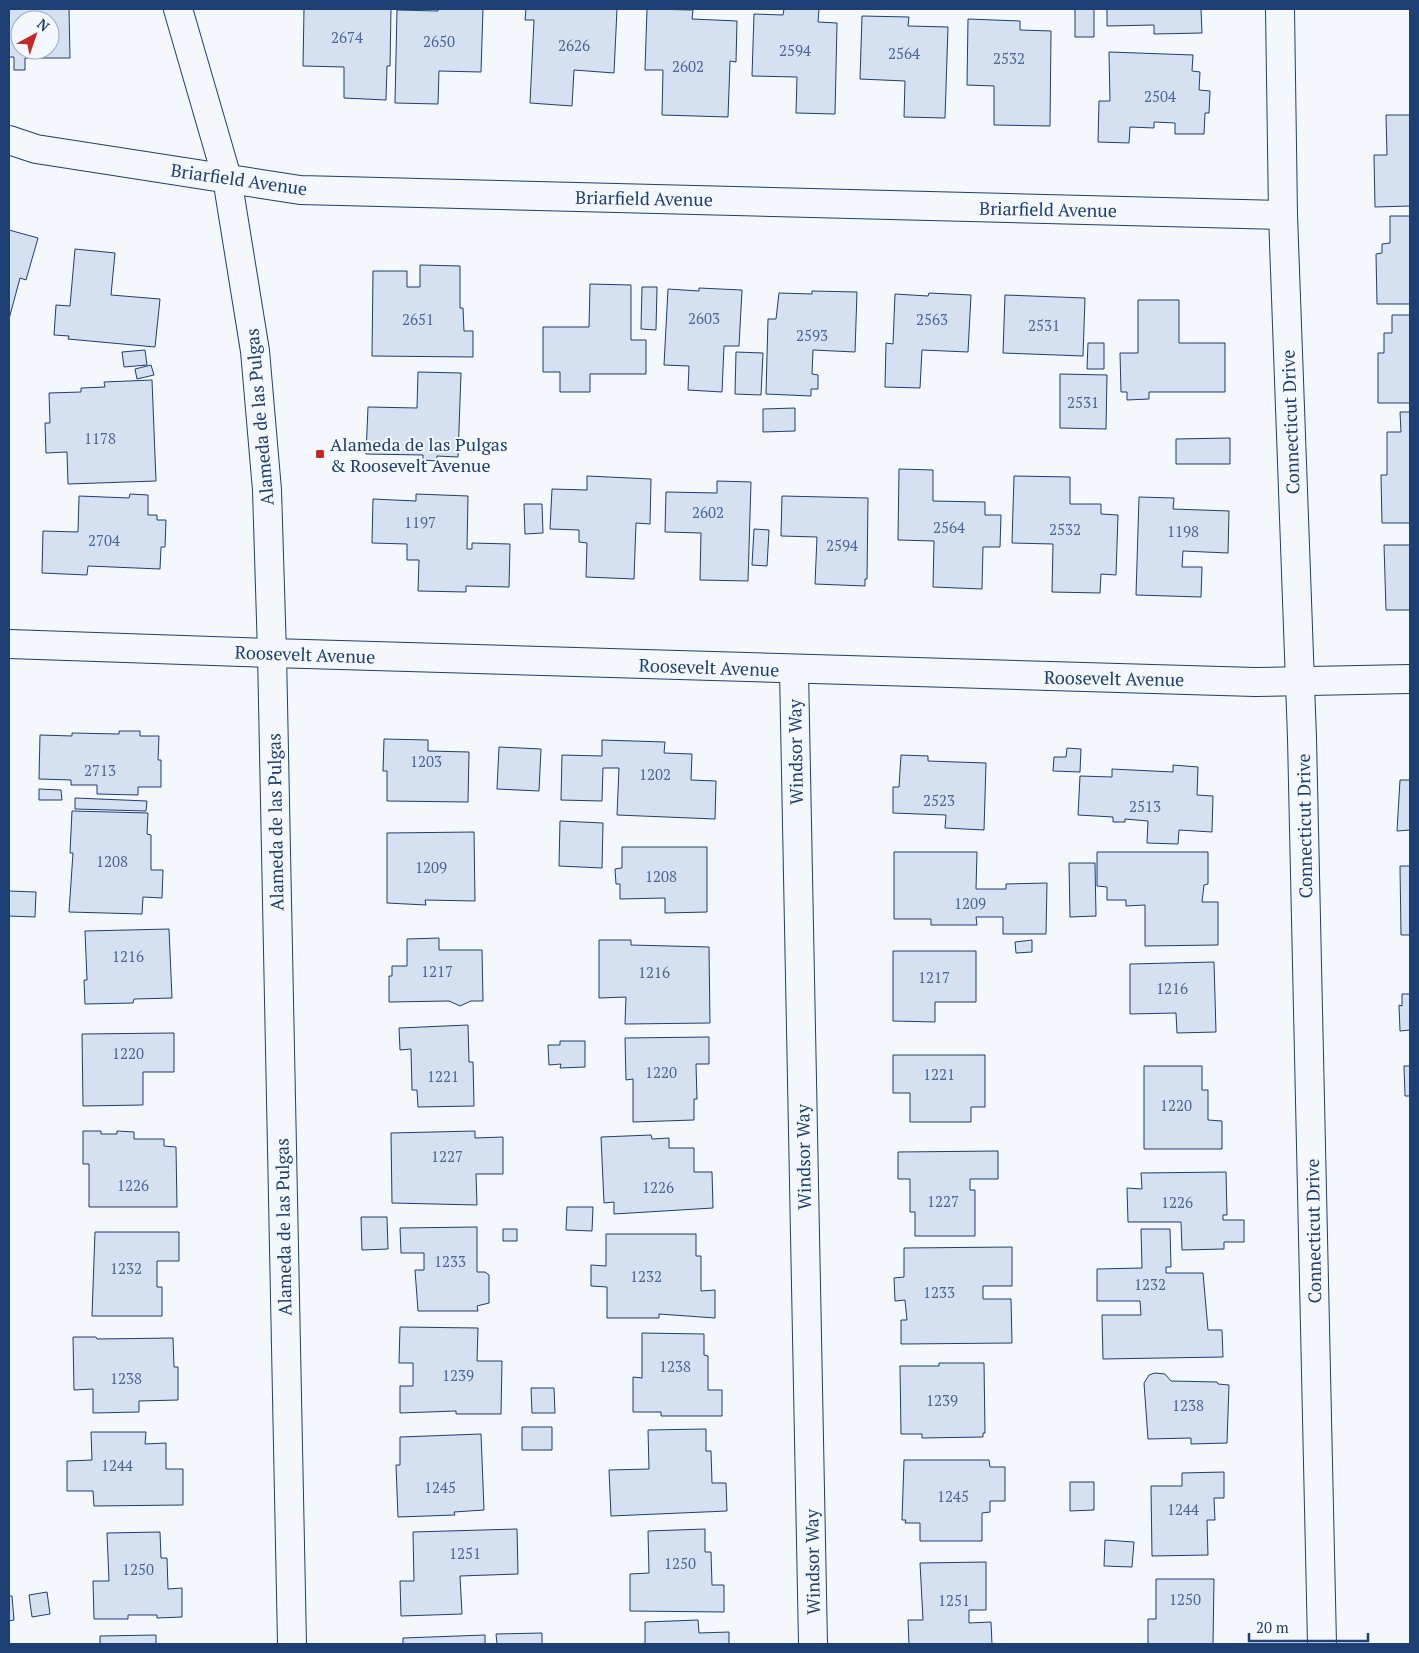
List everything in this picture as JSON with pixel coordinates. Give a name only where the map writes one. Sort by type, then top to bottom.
[{"type":"street","name":"Alameda de las Pulgas","points":[[178,9],[228,178],[255,351],[267,490],[292,1644]]},
{"type":"street","name":"Connecticut Drive","points":[[1280,9],[1283,215],[1300,682],[1322,1644]]},
{"type":"street","name":"Briarfield Avenue","points":[[9,140],[36,149],[300,190],[1283,215]]},
{"type":"street","name":"Roosevelt Avenue","points":[[9,644],[794,670],[1300,682],[1410,679]]},
{"type":"street","name":"Windsor Way","points":[[794,670],[813,1644]]},
{"type":"building","points":[[9,9],[69,9],[70,58],[60,58],[60,10],[10,10],[10,57]]},
{"type":"building","points":[[304,9],[391,9],[390,66],[387,66],[386,100],[344,98],[344,67],[303,66]]},
{"type":"building","points":[[438,9],[483,9],[481,72],[439,71],[438,104],[395,103],[397,10],[438,11]]},
{"type":"building","points":[[526,9],[617,9],[614,73],[574,70],[572,106],[530,103],[534,20],[525,20]]},
{"type":"building","points":[[647,9],[693,10],[692,19],[737,21],[736,62],[730,61],[728,117],[662,115],[663,70],[645,70]]},
{"type":"building","points":[[784,9],[819,9],[818,22],[837,23],[835,114],[796,113],[797,77],[752,76],[754,14],[783,15]]},
{"type":"building","points":[[1075,9],[1094,9],[1094,37],[1075,37]]},
{"type":"building","points":[[1107,9],[1201,9],[1202,33],[1154,34],[1154,25],[1107,26]]},
{"type":"building","points":[[862,16],[909,17],[908,26],[948,27],[945,118],[904,117],[905,81],[860,79]]},
{"type":"building","points":[[968,19],[1020,21],[1020,30],[1051,31],[1050,126],[994,125],[994,86],[967,85]]},
{"type":"building","points":[[1109,52],[1193,55],[1192,71],[1200,72],[1199,90],[1210,91],[1209,113],[1205,113],[1204,134],[1175,134],[1175,123],[1154,122],[1154,128],[1130,127],[1129,143],[1098,142],[1099,101],[1110,101]]},
{"type":"building","points":[[14,60],[25,60],[25,70],[14,70]]},
{"type":"building","points":[[1386,115],[1410,115],[1410,206],[1375,207],[1374,155],[1387,155]]},
{"type":"building","points":[[1390,216],[1410,216],[1410,304],[1377,304],[1376,254],[1382,253],[1382,244],[1390,243]]},
{"type":"building","points":[[9,230],[38,238],[26,280],[20,278],[9,319]]},
{"type":"building","points":[[75,249],[115,253],[111,295],[160,299],[155,347],[68,339],[69,336],[54,335],[56,305],[70,306]]},
{"type":"building","points":[[420,265],[460,266],[460,308],[463,308],[464,331],[473,331],[473,357],[372,356],[373,271],[407,271],[407,287],[420,287]]},
{"type":"building","points":[[590,284],[631,285],[631,340],[646,340],[646,374],[590,374],[590,392],[560,392],[560,372],[543,372],[543,327],[589,327]]},
{"type":"building","points":[[642,287],[657,287],[656,330],[641,329]]},
{"type":"building","points":[[699,288],[742,290],[739,346],[724,346],[722,392],[688,390],[689,366],[664,365],[668,289],[699,291]]},
{"type":"building","points":[[812,291],[857,292],[855,352],[813,350],[812,374],[818,375],[818,389],[811,389],[811,396],[766,394],[768,319],[776,319],[779,293],[812,294]]},
{"type":"building","points":[[929,293],[971,295],[968,352],[922,350],[920,388],[885,387],[886,343],[893,344],[895,294],[928,296]]},
{"type":"building","points":[[1005,295],[1085,298],[1083,356],[1003,353]]},
{"type":"building","points":[[1138,300],[1179,300],[1179,343],[1225,343],[1225,392],[1149,392],[1149,399],[1127,400],[1127,392],[1121,392],[1120,353],[1138,353]]},
{"type":"building","points":[[1392,315],[1410,315],[1410,403],[1378,403],[1378,353],[1384,353],[1384,333],[1392,333]]},
{"type":"building","points":[[1088,343],[1104,343],[1104,369],[1087,369]]},
{"type":"building","points":[[145,350],[147,365],[124,367],[122,352]]},
{"type":"building","points":[[736,352],[763,353],[761,395],[735,394]]},
{"type":"building","points":[[151,365],[154,375],[137,379],[135,369]]},
{"type":"building","points":[[418,372],[461,373],[458,457],[437,456],[437,461],[423,460],[423,455],[366,454],[368,407],[417,408]]},
{"type":"building","points":[[1060,374],[1107,375],[1106,429],[1060,428]]},
{"type":"building","points":[[152,380],[156,481],[68,484],[67,452],[46,453],[45,423],[50,423],[49,393],[81,392],[81,388],[105,387],[104,382]]},
{"type":"building","points":[[795,408],[795,431],[763,432],[763,409]]},
{"type":"building","points":[[1400,412],[1410,412],[1410,523],[1382,523],[1381,475],[1387,475],[1387,432],[1401,432]]},
{"type":"building","points":[[1230,438],[1230,464],[1176,464],[1176,439]]},
{"type":"building","points":[[899,469],[933,470],[933,501],[985,502],[985,515],[1001,515],[1000,547],[983,547],[982,589],[933,587],[934,541],[898,540]]},
{"type":"building","points":[[587,476],[651,479],[650,524],[636,523],[634,579],[586,577],[587,543],[579,542],[579,530],[550,529],[552,489],[587,490]]},
{"type":"building","points":[[1014,476],[1070,477],[1070,504],[1101,504],[1101,514],[1118,515],[1116,575],[1101,574],[1100,593],[1052,592],[1053,544],[1012,543]]},
{"type":"building","points":[[717,481],[751,482],[748,581],[700,580],[701,533],[665,532],[666,492],[717,493]]},
{"type":"building","points":[[130,494],[148,495],[148,515],[157,515],[157,520],[166,520],[165,547],[161,547],[160,569],[88,566],[87,575],[42,573],[43,531],[78,532],[79,496],[129,498]]},
{"type":"building","points":[[416,494],[468,496],[467,549],[472,549],[472,543],[510,544],[509,587],[466,586],[466,592],[418,591],[419,560],[407,560],[407,544],[372,543],[373,499],[416,501]]},
{"type":"building","points":[[782,496],[868,498],[867,579],[865,579],[865,586],[815,584],[817,537],[781,536]]},
{"type":"building","points":[[1139,497],[1174,498],[1173,509],[1229,511],[1228,553],[1183,551],[1182,567],[1202,567],[1201,597],[1136,595]]},
{"type":"building","points":[[524,504],[542,504],[543,533],[525,534]]},
{"type":"building","points":[[754,529],[769,530],[767,566],[752,565]]},
{"type":"building","points":[[1384,545],[1410,545],[1410,610],[1386,610]]},
{"type":"building","points":[[119,731],[140,731],[140,736],[159,736],[158,760],[161,760],[161,787],[138,787],[138,795],[97,794],[97,785],[71,785],[71,780],[39,779],[40,735],[72,736],[72,733],[119,734]]},
{"type":"building","points":[[384,739],[428,740],[428,751],[469,752],[468,802],[387,801],[387,771],[383,771]]},
{"type":"building","points":[[602,740],[665,742],[664,753],[692,754],[691,780],[716,781],[715,819],[617,815],[619,768],[603,768],[602,801],[561,800],[562,755],[602,756]]},
{"type":"building","points":[[499,747],[541,749],[539,791],[497,789]]},
{"type":"building","points":[[1067,748],[1081,749],[1080,772],[1053,771],[1054,757],[1066,757]]},
{"type":"building","points":[[901,755],[928,756],[928,761],[986,763],[984,830],[945,828],[946,815],[893,813],[893,787],[899,787]]},
{"type":"building","points":[[1173,765],[1198,767],[1197,795],[1213,796],[1212,832],[1179,830],[1178,844],[1147,843],[1148,821],[1125,819],[1125,822],[1113,822],[1113,817],[1078,815],[1080,776],[1112,777],[1112,769],[1173,772]]},
{"type":"building","points":[[1400,780],[1410,780],[1410,830],[1397,831]]},
{"type":"building","points":[[39,789],[61,790],[62,800],[39,800]]},
{"type":"building","points":[[75,798],[147,801],[146,811],[75,809]]},
{"type":"building","points":[[72,811],[148,813],[147,834],[151,835],[151,870],[163,870],[162,898],[143,897],[142,914],[69,912],[73,853],[70,853]]},
{"type":"building","points":[[560,821],[603,823],[602,868],[559,866]]},
{"type":"building","points":[[474,832],[475,901],[425,900],[426,905],[387,903],[387,833]]},
{"type":"building","points":[[622,847],[707,847],[707,912],[665,913],[665,898],[620,899],[620,884],[616,884],[615,869],[622,868]]},
{"type":"building","points":[[894,852],[977,852],[976,889],[1006,889],[1006,884],[1047,883],[1046,934],[1003,934],[1003,917],[976,917],[977,925],[931,925],[931,919],[894,919]]},
{"type":"building","points":[[1097,852],[1208,852],[1208,884],[1204,885],[1202,902],[1218,902],[1218,945],[1145,946],[1145,905],[1126,906],[1126,900],[1107,900],[1107,887],[1097,886]]},
{"type":"building","points":[[1069,863],[1095,863],[1096,916],[1070,917]]},
{"type":"building","points":[[1400,866],[1410,866],[1410,935],[1401,935]]},
{"type":"building","points":[[9,891],[36,892],[35,917],[9,916]]},
{"type":"building","points":[[169,929],[172,998],[134,999],[133,1003],[85,1004],[84,980],[87,980],[85,931]]},
{"type":"building","points":[[439,938],[439,950],[482,950],[483,1001],[471,1001],[460,1006],[449,1001],[389,1002],[389,976],[392,976],[392,966],[407,966],[407,939]]},
{"type":"building","points":[[599,940],[631,940],[631,945],[709,947],[710,1023],[625,1024],[626,997],[599,998]]},
{"type":"building","points":[[1032,940],[1032,952],[1016,953],[1015,942]]},
{"type":"building","points":[[893,951],[976,951],[976,1002],[935,1002],[935,1022],[893,1021]]},
{"type":"building","points":[[1214,962],[1216,1032],[1177,1033],[1176,1013],[1130,1014],[1130,964]]},
{"type":"building","points":[[1402,994],[1410,994],[1410,1030],[1400,1031],[1399,1005],[1402,1006]]},
{"type":"building","points":[[468,1025],[469,1062],[473,1062],[474,1106],[418,1107],[417,1090],[412,1090],[411,1049],[400,1050],[399,1028]]},
{"type":"building","points":[[174,1033],[174,1072],[143,1072],[143,1105],[83,1106],[82,1034]]},
{"type":"building","points":[[709,1037],[709,1064],[696,1064],[697,1099],[694,1099],[694,1120],[633,1122],[633,1079],[626,1080],[625,1038]]},
{"type":"building","points":[[560,1041],[585,1041],[585,1067],[560,1068],[561,1064],[549,1065],[548,1045],[560,1045]]},
{"type":"building","points":[[893,1055],[985,1055],[985,1107],[971,1107],[971,1122],[910,1122],[910,1093],[893,1093]]},
{"type":"building","points":[[1144,1066],[1202,1066],[1202,1090],[1208,1090],[1208,1120],[1222,1121],[1222,1149],[1144,1149]]},
{"type":"building","points":[[1404,1066],[1410,1066],[1410,1096],[1405,1096]]},
{"type":"building","points":[[83,1131],[101,1131],[101,1134],[117,1134],[117,1131],[134,1132],[134,1139],[164,1139],[164,1146],[176,1147],[177,1207],[89,1207],[89,1164],[83,1164]]},
{"type":"building","points":[[475,1131],[475,1138],[503,1137],[503,1174],[476,1174],[477,1205],[392,1203],[391,1133]]},
{"type":"building","points":[[651,1135],[652,1139],[669,1138],[669,1148],[694,1148],[694,1172],[712,1172],[713,1208],[614,1214],[614,1202],[604,1203],[601,1137]]},
{"type":"building","points":[[998,1151],[998,1179],[970,1179],[970,1190],[975,1190],[975,1236],[915,1236],[915,1212],[910,1212],[910,1179],[898,1179],[898,1152]]},
{"type":"building","points":[[1226,1172],[1227,1215],[1223,1215],[1223,1220],[1244,1220],[1244,1242],[1224,1242],[1224,1249],[1182,1250],[1181,1222],[1128,1222],[1127,1188],[1142,1189],[1141,1173]]},
{"type":"building","points":[[567,1207],[593,1207],[592,1231],[566,1230]]},
{"type":"building","points":[[361,1217],[387,1217],[388,1249],[362,1250]]},
{"type":"building","points":[[477,1227],[477,1272],[485,1272],[489,1275],[489,1303],[477,1306],[478,1311],[418,1311],[415,1270],[424,1270],[424,1253],[401,1253],[400,1228]]},
{"type":"building","points":[[503,1229],[517,1229],[517,1241],[503,1241]]},
{"type":"building","points":[[1141,1229],[1170,1229],[1171,1267],[1166,1267],[1166,1273],[1203,1273],[1208,1330],[1222,1330],[1223,1357],[1103,1359],[1102,1315],[1141,1315],[1140,1301],[1097,1301],[1097,1269],[1142,1268]]},
{"type":"building","points":[[95,1232],[179,1232],[179,1261],[157,1261],[157,1287],[162,1287],[162,1316],[92,1316]]},
{"type":"building","points":[[606,1234],[696,1234],[696,1256],[701,1256],[701,1291],[715,1290],[715,1318],[659,1314],[659,1318],[607,1318],[607,1287],[591,1286],[591,1265],[606,1266]]},
{"type":"building","points":[[1012,1247],[1012,1286],[983,1286],[983,1299],[1011,1299],[1012,1343],[901,1344],[901,1320],[907,1320],[905,1300],[895,1301],[894,1278],[904,1277],[904,1248]]},
{"type":"building","points":[[400,1327],[478,1328],[477,1361],[502,1361],[501,1414],[456,1414],[456,1411],[400,1413],[400,1386],[413,1386],[413,1363],[399,1363]]},
{"type":"building","points":[[642,1333],[704,1334],[704,1355],[708,1356],[708,1390],[722,1390],[722,1416],[661,1416],[661,1412],[633,1412],[633,1377],[642,1378]]},
{"type":"building","points":[[73,1337],[96,1337],[97,1339],[173,1338],[174,1367],[178,1367],[178,1400],[139,1401],[139,1412],[93,1413],[93,1389],[74,1390]]},
{"type":"building","points":[[939,1363],[984,1363],[985,1433],[983,1433],[983,1437],[922,1438],[922,1434],[901,1434],[900,1366],[939,1366]]},
{"type":"building","points":[[1155,1373],[1165,1374],[1171,1381],[1217,1382],[1218,1384],[1229,1385],[1227,1443],[1191,1444],[1191,1438],[1148,1439],[1144,1383],[1149,1375]]},
{"type":"building","points":[[531,1388],[554,1388],[555,1413],[532,1413]]},
{"type":"building","points":[[522,1427],[552,1427],[552,1450],[522,1450]]},
{"type":"building","points":[[706,1429],[706,1451],[711,1451],[712,1483],[726,1483],[727,1511],[611,1516],[609,1470],[649,1469],[648,1430]]},
{"type":"building","points":[[91,1432],[146,1432],[145,1444],[166,1443],[166,1469],[183,1469],[183,1505],[94,1506],[93,1491],[67,1491],[67,1461],[92,1460]]},
{"type":"building","points":[[481,1434],[484,1510],[454,1512],[455,1515],[398,1517],[396,1465],[400,1465],[400,1437]]},
{"type":"building","points":[[904,1460],[989,1460],[990,1467],[1005,1467],[1005,1501],[990,1501],[990,1512],[982,1513],[982,1541],[920,1541],[920,1523],[905,1523],[906,1520],[902,1520]]},
{"type":"building","points":[[1224,1472],[1224,1498],[1214,1498],[1215,1520],[1207,1520],[1208,1555],[1152,1556],[1151,1486],[1182,1486],[1182,1473]]},
{"type":"building","points":[[1070,1482],[1094,1482],[1094,1510],[1070,1511]]},
{"type":"building","points":[[517,1529],[518,1574],[460,1576],[462,1614],[401,1616],[400,1581],[414,1581],[413,1532]]},
{"type":"building","points":[[705,1529],[705,1552],[711,1552],[712,1585],[724,1585],[724,1612],[630,1611],[630,1574],[649,1573],[648,1531]]},
{"type":"building","points":[[160,1532],[161,1558],[167,1558],[168,1589],[182,1588],[182,1617],[157,1618],[157,1615],[128,1615],[128,1619],[94,1619],[93,1581],[109,1581],[107,1533]]},
{"type":"building","points":[[1105,1540],[1134,1542],[1132,1567],[1104,1566]]},
{"type":"building","points":[[986,1562],[986,1610],[969,1610],[969,1623],[991,1622],[992,1644],[909,1644],[908,1620],[923,1620],[920,1563]]},
{"type":"building","points":[[1156,1579],[1214,1579],[1213,1644],[1148,1644],[1148,1619],[1156,1619]]},
{"type":"building","points":[[47,1592],[50,1614],[32,1617],[29,1595]]},
{"type":"building","points":[[9,1596],[12,1596],[14,1620],[9,1621]]},
{"type":"building","points":[[698,1620],[699,1633],[729,1632],[729,1644],[645,1644],[645,1622]]},
{"type":"building","points":[[542,1633],[542,1644],[497,1644],[496,1634]]},
{"type":"building","points":[[156,1635],[156,1644],[100,1644],[100,1636]]},
{"type":"building","points":[[485,1635],[485,1644],[403,1644],[403,1638]]},
{"type":"place","name":"Alameda de las Pulgas & Roosevelt Avenue","points":[[320,454]]}]
